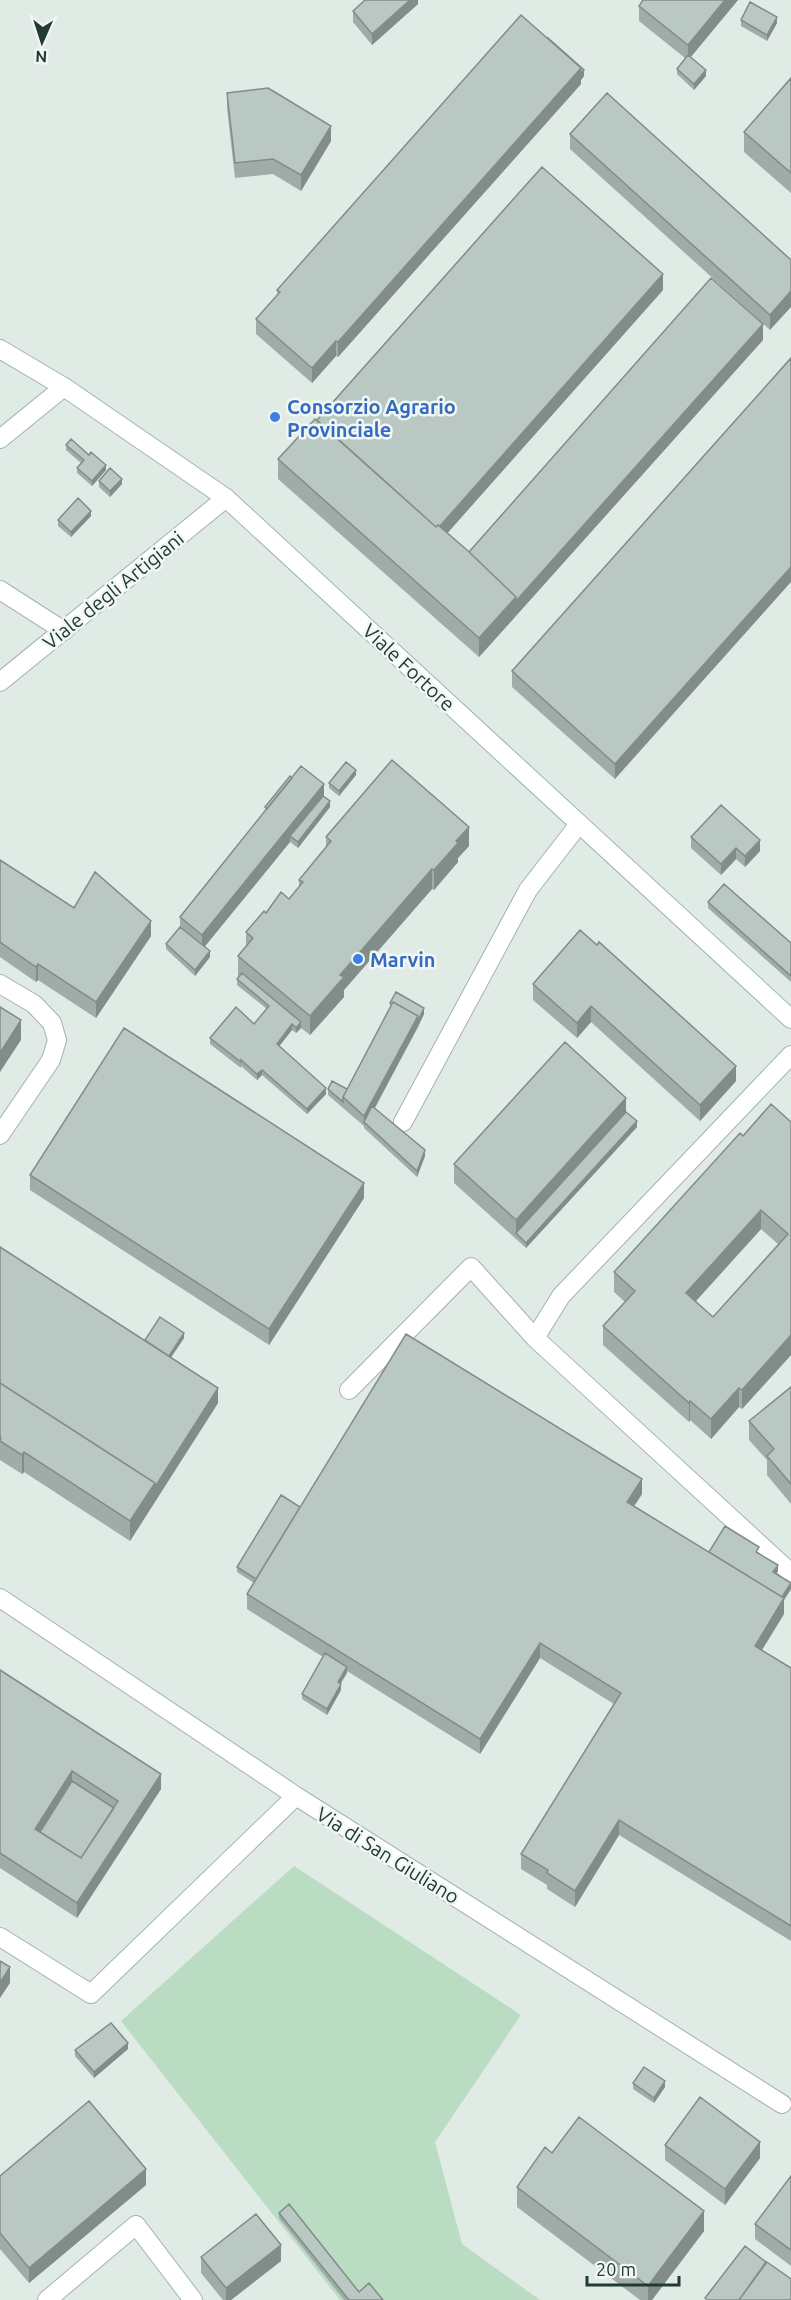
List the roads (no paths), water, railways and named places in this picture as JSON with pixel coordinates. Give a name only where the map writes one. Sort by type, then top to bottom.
[{"type":"street","name":"Viale Fortore","points":[[0,349],[64,387],[226,498],[791,1019]]},
{"type":"street","points":[[0,440],[64,387]]},
{"type":"street","name":"Viale degli Artigiani","points":[[0,682],[226,498]]},
{"type":"street","points":[[0,590],[64,631]]},
{"type":"street","points":[[404,1122],[528,890],[579,824]]},
{"type":"street","points":[[0,984],[34,1004],[52,1023],[57,1040],[51,1060],[0,1136]]},
{"type":"street","points":[[536,1338],[561,1296],[791,1055]]},
{"type":"street","points":[[349,1390],[471,1267],[536,1338],[791,1573]]},
{"type":"street","name":"Via di San Giuliano","points":[[0,1598],[296,1796],[782,2104]]},
{"type":"street","points":[[0,1937],[91,1994],[296,1796]]},
{"type":"street","points":[[47,2300],[136,2225],[193,2300]]},
{"type":"place","name":"Consorzio Agrario Provinciale","points":[[275,417]]},
{"type":"place","name":"Marvin","points":[[358,959]]}]
